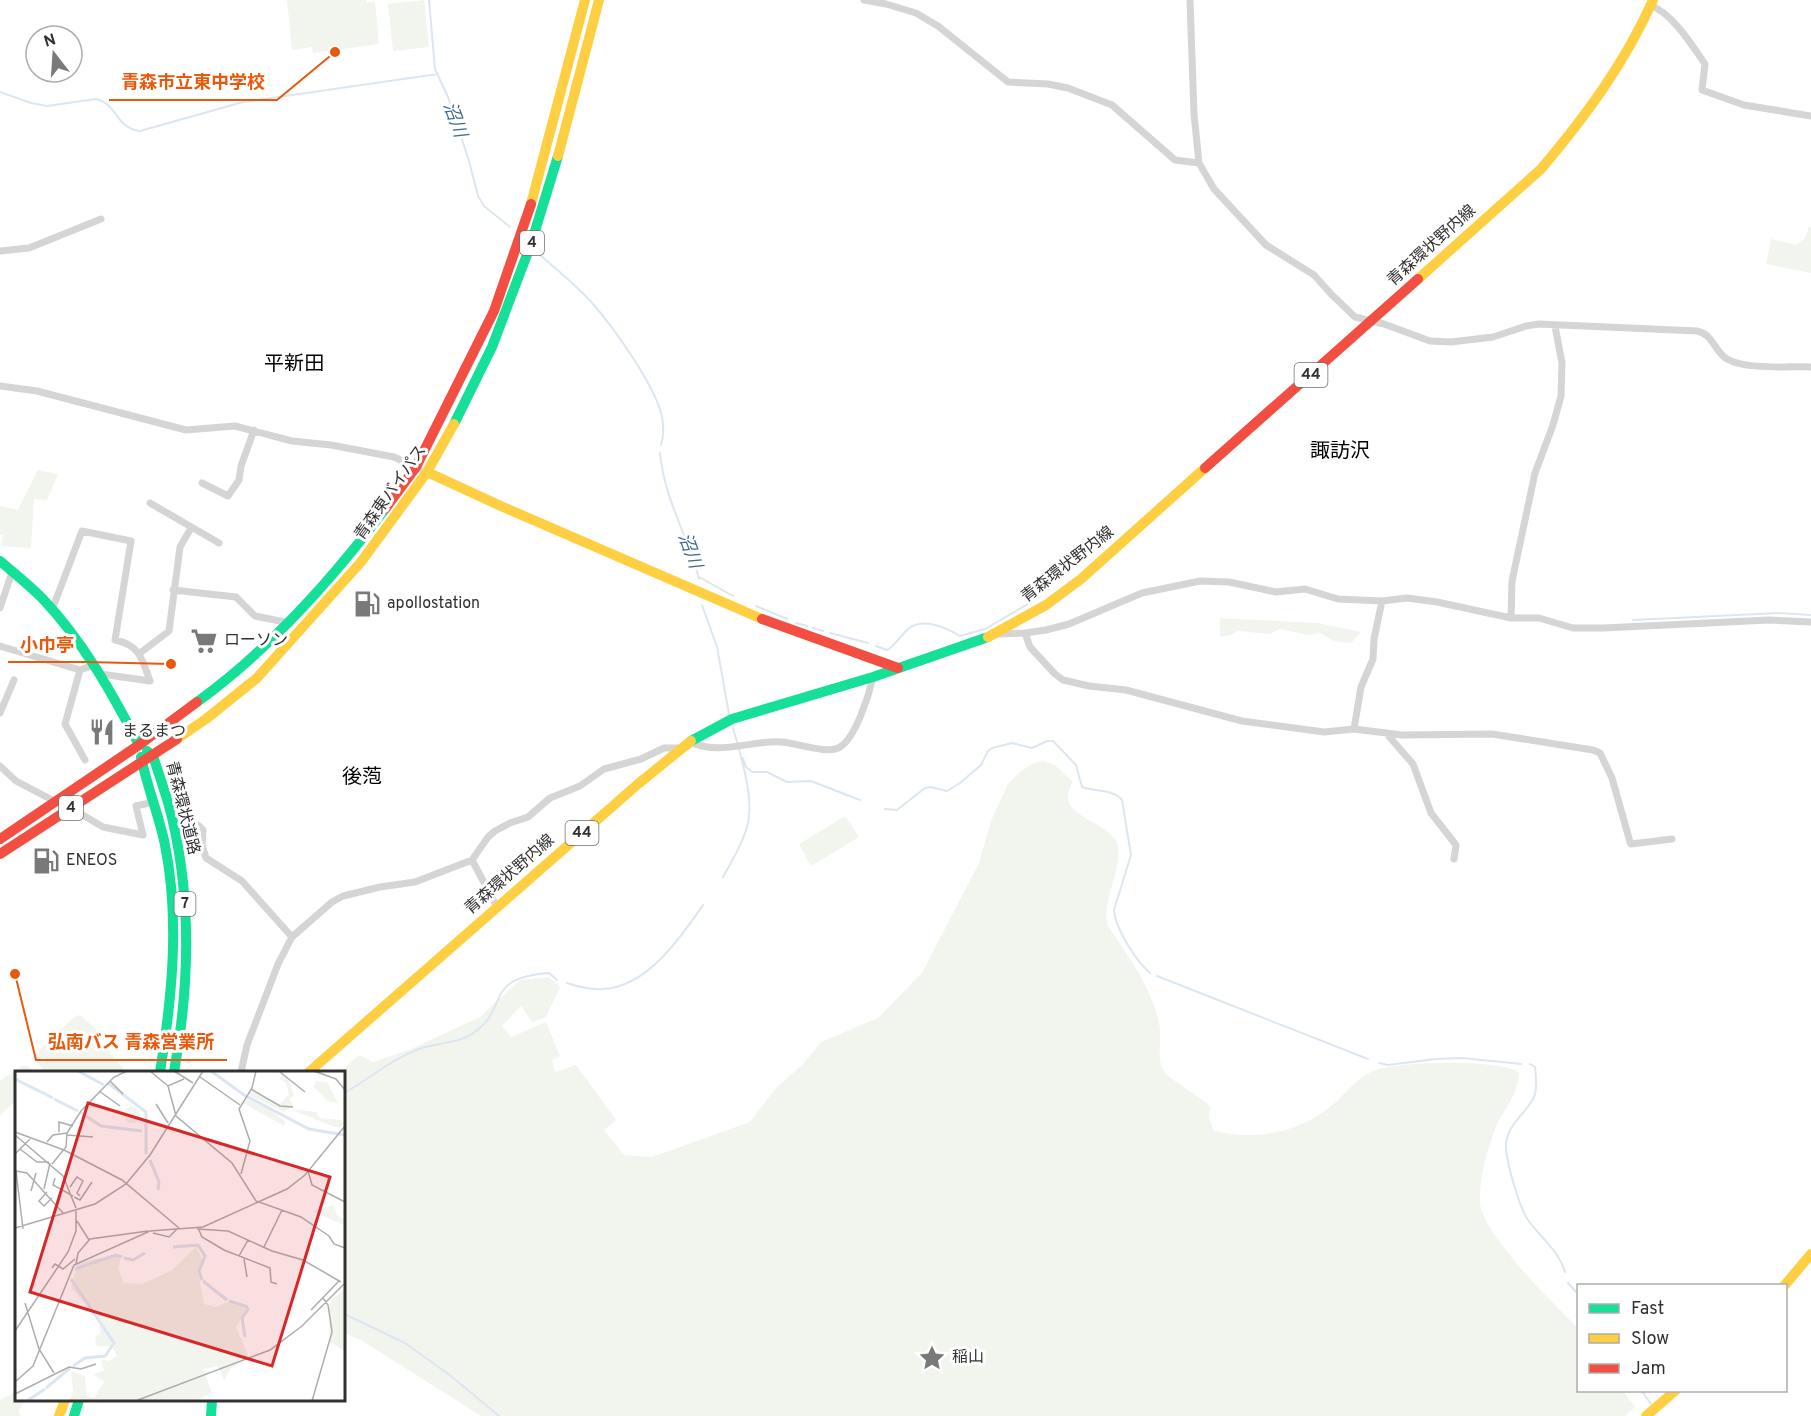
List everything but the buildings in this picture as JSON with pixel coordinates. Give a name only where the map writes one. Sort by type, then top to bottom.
[{"type":"main road","name":"青森東バイパス","points":[[0,839],[139,745],[249,661],[290,623],[362,540],[416,467],[494,311],[538,178],[585,0]]},
{"type":"main road","name":"青森東バイパス","points":[[0,854],[153,756],[206,719],[256,678],[361,562],[427,472],[459,416],[492,346],[531,244],[553,175],[599,0]]},
{"type":"main road","name":"青森環状野内線","points":[[310,1071],[686,745],[732,719],[873,677],[996,634],[1046,604],[1081,579],[1541,169],[1575,130],[1618,67],[1652,3]]},
{"type":"main road","points":[[427,472],[776,624],[898,668]]},
{"type":"main road","points":[[0,561],[52,610],[94,664],[126,716],[139,745]]},
{"type":"main road","name":"青森環状道路","points":[[139,745],[153,756],[175,828],[185,898],[187,958],[182,1024],[174,1071]]},
{"type":"main road","name":"青森環状道路","points":[[139,745],[169,867],[173,918],[170,998],[160,1071]]},
{"type":"main road","points":[[1786,1284],[1811,1254]]},
{"type":"main road","points":[[1646,1416],[1674,1392]]},
{"type":"main road","points":[[59,1416],[65,1401]]},
{"type":"main road","points":[[74,1416],[79,1401]]},
{"type":"main road","points":[[211,1416],[212,1401]]},
{"type":"street","points":[[864,0],[916,13],[938,26],[1008,82],[1048,84],[1068,88],[1112,105],[1174,160],[1199,163]]},
{"type":"street","points":[[1190,0],[1194,114],[1199,163],[1214,189],[1266,245],[1314,275],[1355,316],[1430,341],[1451,342],[1493,337],[1539,324],[1697,331],[1707,334],[1723,356],[1737,363],[1811,367]]},
{"type":"street","points":[[1652,3],[1689,40],[1705,64],[1702,90],[1744,105],[1811,116]]},
{"type":"street","points":[[0,251],[29,248],[101,219]]},
{"type":"street","points":[[1511,618],[1512,581],[1535,473],[1561,396],[1562,363],[1555,326]]},
{"type":"street","points":[[0,386],[37,391],[186,430],[235,426],[292,441],[331,445],[394,457],[427,472]]},
{"type":"street","points":[[202,483],[228,496],[239,480],[241,466],[255,430]]},
{"type":"street","points":[[150,503],[219,543]]},
{"type":"street","points":[[140,653],[169,631],[180,547],[191,528]]},
{"type":"street","points":[[52,610],[82,531],[131,541],[115,640],[129,643],[140,653],[150,681],[116,675],[101,675]]},
{"type":"street","points":[[0,608],[12,572]]},
{"type":"street","points":[[996,634],[1025,633],[1069,624],[1142,594],[1200,581],[1229,582],[1276,592],[1305,589],[1338,599],[1382,601],[1407,598],[1511,618],[1539,618],[1573,628],[1769,620],[1811,622]]},
{"type":"street","points":[[173,590],[237,597],[255,616],[290,623]]},
{"type":"street","points":[[1354,729],[1361,687],[1373,659],[1374,639],[1382,601]]},
{"type":"street","points":[[1025,633],[1030,647],[1055,674],[1064,680],[1089,686],[1126,690],[1253,723],[1324,732],[1354,729],[1386,733],[1492,734],[1593,750],[1600,753],[1609,770],[1631,844],[1672,839]]},
{"type":"street","points":[[0,646],[80,670],[94,664]]},
{"type":"street","points":[[80,670],[65,724],[85,760]]},
{"type":"street","points":[[241,1071],[247,1045],[278,964],[292,937],[332,902],[343,896],[380,887],[415,882],[472,860],[495,831],[528,817],[550,798],[580,786],[612,765],[641,759],[664,748],[686,745],[717,749],[778,742],[826,751],[836,750],[843,745],[860,716],[868,698],[873,677]]},
{"type":"street","points":[[0,713],[14,680]]},
{"type":"street","points":[[1386,733],[1413,764],[1431,813],[1456,845],[1454,859]]},
{"type":"street","points":[[0,766],[16,781],[56,802]]},
{"type":"street","points":[[72,808],[103,827],[143,835],[136,806],[154,802]]},
{"type":"street","points":[[175,828],[198,825],[203,830],[202,845],[206,858],[242,881],[292,937]]},
{"type":"street","points":[[472,860],[497,907]]},
{"type":"shaded area","points":[[287,0],[366,0],[367,3],[375,1],[379,44],[313,53],[312,47],[292,50]]},
{"type":"shaded area","points":[[424,0],[429,47],[393,51],[388,4]]},
{"type":"shaded area","points":[[1811,227],[1811,273],[1766,264],[1771,239],[1796,245],[1805,238]]},
{"type":"shaded area","points":[[38,470],[58,474],[47,500],[34,499],[31,548],[1,546],[3,535],[0,535],[0,506],[18,510]]},
{"type":"shaded area","points":[[1220,618],[1318,623],[1361,632],[1351,643],[1334,641],[1320,633],[1309,635],[1279,629],[1270,634],[1238,631],[1220,637]]},
{"type":"shaded area","points":[[1043,761],[1055,765],[1072,781],[1068,794],[1073,809],[1104,829],[1116,841],[1118,859],[1106,914],[1107,924],[1138,971],[1151,997],[1160,1029],[1160,1061],[1165,1073],[1207,1103],[1214,1131],[1260,1135],[1305,1123],[1331,1106],[1367,1074],[1386,1068],[1424,1063],[1470,1063],[1519,1072],[1516,1089],[1496,1127],[1486,1159],[1480,1194],[1484,1215],[1492,1232],[1505,1249],[1577,1327],[1577,1392],[1624,1392],[1635,1407],[1625,1416],[481,1416],[361,1340],[345,1333],[345,1071],[341,1071],[359,1055],[373,1062],[409,1050],[480,1017],[520,980],[549,977],[560,987],[546,1017],[532,1022],[521,1006],[502,1026],[511,1037],[546,1022],[560,1056],[552,1060],[555,1072],[576,1065],[616,1120],[604,1130],[624,1155],[652,1157],[750,1122],[775,1089],[804,1063],[821,1042],[878,1018],[922,973],[979,863],[991,821],[1008,784],[1021,771],[1034,763]]},
{"type":"shaded area","points":[[845,816],[859,837],[811,866],[799,844]]},
{"type":"shaded area","points":[[80,1015],[97,1030],[94,1035],[123,1068],[122,1071],[43,1071],[32,1057],[74,1017]]},
{"type":"shaded area","points":[[22,1066],[27,1066],[34,1071],[15,1071],[15,1102],[0,1115],[0,1081]]},
{"type":"shaded area","points":[[15,1392],[15,1401],[25,1401],[18,1411],[21,1416],[0,1416],[0,1400]]},
{"type":"waterway","name":"沼川","points":[[429,0],[435,69],[448,97],[478,196],[484,206],[510,227]]},
{"type":"waterway","points":[[0,92],[47,106],[96,99],[109,106],[126,125],[140,131],[243,102],[438,74]]},
{"type":"waterway","name":"沼川","points":[[539,254],[593,304],[632,356],[650,387],[661,413],[663,421],[661,445]]},
{"type":"waterway","name":"沼川","points":[[660,453],[666,486],[699,579]]},
{"type":"waterway","points":[[699,577],[733,596]]},
{"type":"waterway","points":[[876,646],[887,650],[907,630],[919,624],[941,627],[960,636],[985,629],[1040,597]]},
{"type":"waterway","name":"沼川","points":[[702,605],[717,647],[729,714]]},
{"type":"waterway","points":[[756,606],[787,619]]},
{"type":"waterway","points":[[1633,620],[1779,613],[1811,615]]},
{"type":"waterway","points":[[796,623],[807,626]]},
{"type":"waterway","points":[[813,628],[823,631]]},
{"type":"waterway","points":[[830,633],[868,643]]},
{"type":"waterway","points":[[723,877],[743,839],[749,816],[747,784],[733,728]]},
{"type":"waterway","points":[[885,809],[897,810],[925,788],[931,787],[947,791],[981,765],[992,748],[1012,743],[1032,748],[1047,741],[1053,741],[1076,765],[1082,787],[1109,792],[1122,800],[1131,855],[1114,910],[1115,917],[1127,944],[1150,973]]},
{"type":"waterway","points":[[743,758],[746,767],[752,772],[767,772],[787,782],[811,781],[860,800]]},
{"type":"waterway","points":[[567,983],[585,988],[603,989],[634,980],[648,970],[673,945],[703,905]]},
{"type":"waterway","points":[[345,1092],[409,1053],[472,1034],[484,1024],[505,988],[514,981],[549,973],[557,980]]},
{"type":"waterway","points":[[1157,976],[1368,1059]]},
{"type":"waterway","points":[[1379,1063],[1388,1065],[1462,1058],[1521,1064]]},
{"type":"waterway","points":[[1530,1064],[1535,1067],[1536,1092],[1530,1105],[1509,1132],[1506,1146],[1508,1162],[1524,1214],[1554,1251],[1565,1272]]},
{"type":"waterway","points":[[1568,1283],[1577,1293]]},
{"type":"waterway","points":[[345,1314],[405,1343],[451,1376],[499,1416]]},
{"type":"waterway","points":[[1642,1392],[1651,1404]]},
{"type":"traffic: fast","points":[[454,424],[492,347],[531,244],[558,156]]},
{"type":"traffic: fast","points":[[197,702],[250,660],[298,613],[385,509]]},
{"type":"traffic: fast","points":[[0,561],[42,598],[71,632],[107,687],[139,745]]},
{"type":"traffic: fast","points":[[691,741],[732,719],[873,677],[988,637]]},
{"type":"traffic: fast","points":[[147,751],[153,756],[169,805],[179,853],[186,916],[183,1010],[174,1071]]},
{"type":"traffic: fast","points":[[141,757],[165,845],[172,902],[173,959],[160,1071]]},
{"type":"traffic: fast","points":[[74,1416],[79,1401]]},
{"type":"traffic: fast","points":[[211,1416],[212,1401]]},
{"type":"traffic: slow","points":[[531,204],[585,0]]},
{"type":"traffic: slow","points":[[558,156],[599,0]]},
{"type":"traffic: slow","points":[[1418,279],[1541,169],[1603,89],[1630,46],[1653,0]]},
{"type":"traffic: slow","points":[[177,739],[257,678],[361,562],[427,472],[454,424]]},
{"type":"traffic: slow","points":[[988,637],[1046,605],[1081,579],[1205,468]]},
{"type":"traffic: slow","points":[[427,472],[762,619]]},
{"type":"traffic: slow","points":[[310,1071],[638,784],[691,741]]},
{"type":"traffic: slow","points":[[1786,1284],[1811,1254]]},
{"type":"traffic: slow","points":[[1646,1416],[1674,1392]]},
{"type":"traffic: slow","points":[[59,1416],[65,1401]]},
{"type":"traffic: jam","points":[[385,509],[416,467],[494,311],[531,204]]},
{"type":"traffic: jam","points":[[1205,468],[1418,279]]},
{"type":"traffic: jam","points":[[762,619],[898,668]]},
{"type":"traffic: jam","points":[[0,839],[139,745],[197,702]]},
{"type":"traffic: jam","points":[[0,854],[177,739]]},
{"type":"place","name":"青森市立東中学校","points":[[335,52]]},
{"type":"place","name":"apollostation","points":[[367,604]]},
{"type":"place","name":"ローソン","points":[[204,641]]},
{"type":"place","name":"小巾亭","points":[[171,664]]},
{"type":"place","name":"まるまつ","points":[[102,732]]},
{"type":"place","name":"ENEOS","points":[[46,861]]},
{"type":"place","name":"弘南バス 青森営業所","points":[[15,974]]},
{"type":"place","name":"稲山","points":[[932,1358]]},
{"type":"district","name":"平新田","points":[[294,365]]},
{"type":"district","name":"諏訪沢","points":[[1340,452]]},
{"type":"district","name":"後萢","points":[[362,778]]}]
